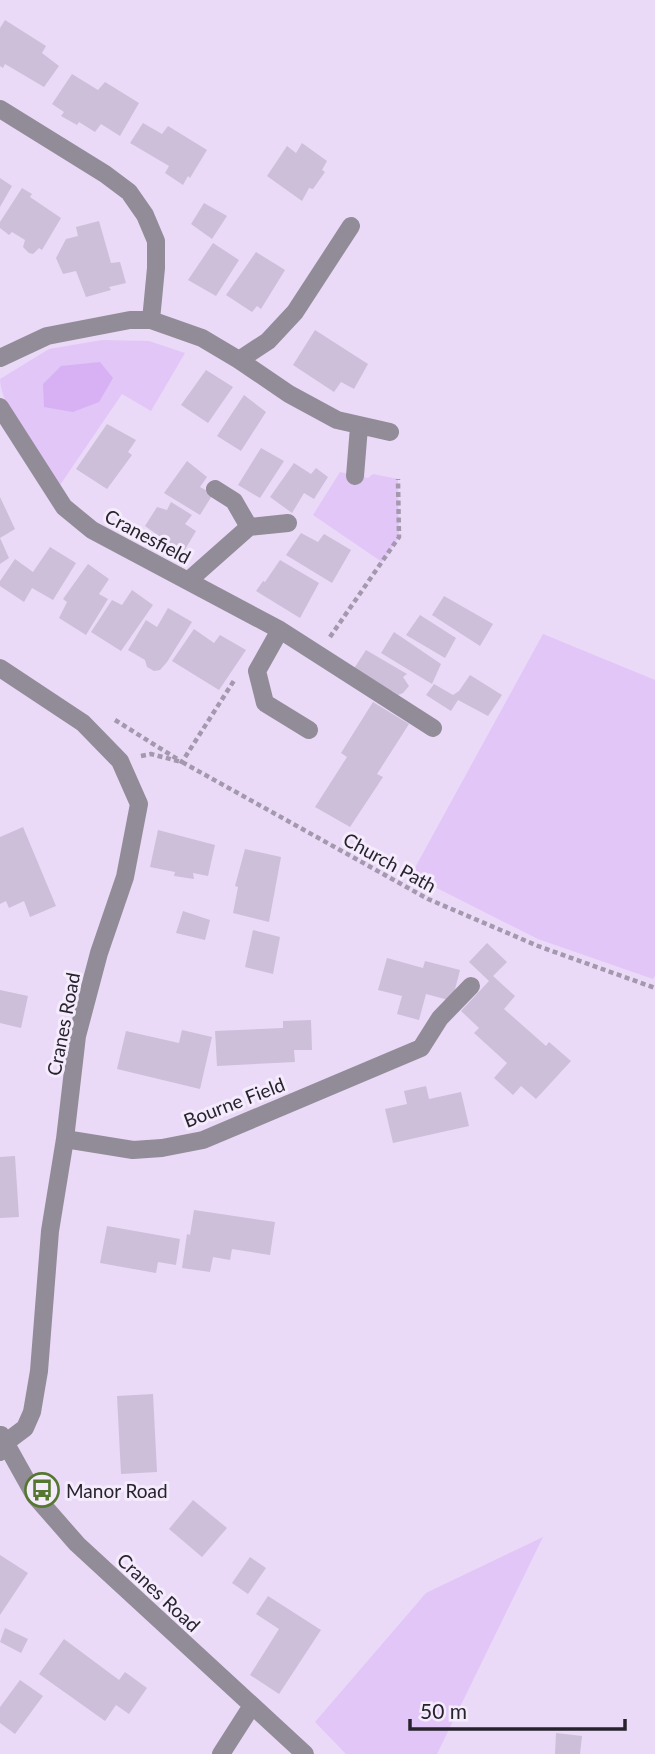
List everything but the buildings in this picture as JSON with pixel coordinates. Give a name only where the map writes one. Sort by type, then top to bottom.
[{"type":"street","points":[[0,109],[105,174],[129,192],[145,215],[156,241],[151,320]]},
{"type":"street","points":[[239,360],[268,341],[295,312],[351,226]]},
{"type":"street","points":[[0,358],[47,336],[130,320],[151,320],[202,338],[289,394],[337,420],[390,432]]},
{"type":"street","name":"Cranesfield","points":[[0,407],[64,507],[92,530],[280,630],[433,728]]},
{"type":"street","points":[[355,476],[359,426]]},
{"type":"street","points":[[234,483],[234,501]]},
{"type":"street","points":[[215,489],[234,501],[249,527]]},
{"type":"street","points":[[188,581],[249,527],[288,523]]},
{"type":"street","points":[[280,630],[257,671],[265,703],[309,730]]},
{"type":"street","name":"Cranes Road","points":[[0,668],[83,723],[120,761],[139,804],[125,877],[99,953],[77,1036],[65,1139],[50,1231],[39,1371],[32,1412],[25,1428],[2,1442],[35,1496],[77,1545],[305,1754]]},
{"type":"street","name":"Bourne Field","points":[[65,1139],[133,1150],[203,1140],[411,1054],[421,1048],[440,1018],[471,986]]},
{"type":"street","points":[[221,1754],[251,1707]]},
{"type":"path","points":[[318,655],[398,537],[398,479]]},
{"type":"path","points":[[181,762],[236,677]]},
{"type":"path","name":"Church Path","points":[[120,761],[151,754],[181,762],[428,899],[538,946],[655,988]]},
{"type":"shaded area","points":[[102,340],[149,341],[185,353],[151,411],[122,394],[60,485],[15,419],[2,391],[0,379],[49,349]]},
{"type":"shaded area","points":[[100,362],[113,378],[99,402],[73,412],[44,407],[43,384],[61,366]]},
{"type":"shaded area","points":[[340,472],[368,478],[373,474],[398,479],[399,537],[382,562],[313,515]]},
{"type":"shaded area","points":[[543,634],[655,680],[653,979],[538,939],[411,875]]},
{"type":"shaded area","points":[[543,1537],[437,1754],[346,1754],[315,1722],[426,1593]]},
{"type":"place","name":"Manor Road","points":[[42,1490]]}]
